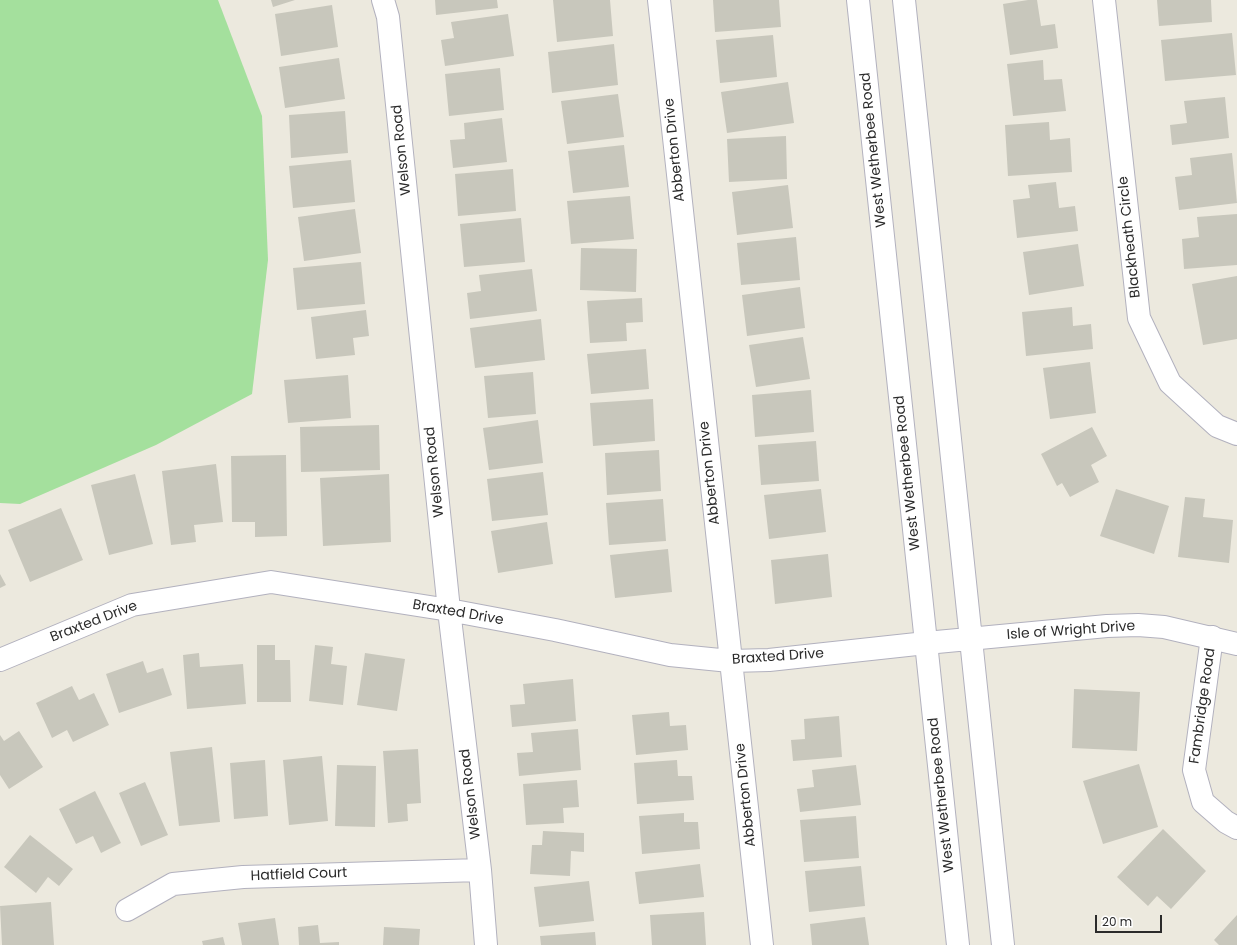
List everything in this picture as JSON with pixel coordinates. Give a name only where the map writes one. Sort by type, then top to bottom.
[{"type":"street","name":"Welson Road","points":[[383,0],[388,17],[450,610],[480,870],[486,945]]},
{"type":"street","name":"Abberton Drive","points":[[659,0],[762,945]]},
{"type":"street","name":"West Wetherbee Road","points":[[858,0],[958,945]]},
{"type":"street","points":[[904,0],[1003,945]]},
{"type":"street","name":"Blackheath Circle","points":[[1104,0],[1139,318],[1170,383],[1217,426],[1237,434]]},
{"type":"street","name":"Braxted Drive","points":[[0,660],[132,605],[271,582],[450,610],[555,630],[670,655],[730,661],[769,660],[926,643]]},
{"type":"street","name":"Isle of Wright Drive","points":[[926,643],[1107,626],[1138,625],[1164,627],[1237,644]]},
{"type":"street","name":"Fambridge Road","points":[[1212,637],[1194,770],[1203,802],[1226,822],[1237,828]]},
{"type":"street","name":"Hatfield Court","points":[[126,910],[173,884],[243,877],[480,870]]},
{"type":"green space","points":[[0,0],[218,0],[262,116],[268,260],[252,394],[156,445],[20,504],[0,503]]},
{"type":"building","points":[[271,0],[295,0],[273,7]]},
{"type":"building","points":[[435,0],[497,0],[498,8],[436,15]]},
{"type":"building","points":[[553,0],[610,0],[613,36],[557,42]]},
{"type":"building","points":[[713,0],[779,0],[781,27],[715,32]]},
{"type":"building","points":[[1037,0],[1041,26],[1055,24],[1058,48],[1010,55],[1003,4]]},
{"type":"building","points":[[1157,0],[1211,0],[1212,22],[1159,26]]},
{"type":"building","points":[[332,5],[338,47],[281,56],[275,14]]},
{"type":"building","points":[[508,14],[514,56],[445,66],[441,40],[454,38],[451,22]]},
{"type":"building","points":[[1232,33],[1236,75],[1165,81],[1161,40]]},
{"type":"building","points":[[773,35],[777,77],[720,83],[716,40]]},
{"type":"building","points":[[614,44],[618,85],[552,93],[548,52]]},
{"type":"building","points":[[339,58],[345,99],[285,108],[279,67]]},
{"type":"building","points":[[1043,60],[1044,80],[1062,79],[1066,111],[1013,116],[1007,64]]},
{"type":"building","points":[[500,68],[504,110],[449,116],[445,74]]},
{"type":"building","points":[[788,82],[794,123],[727,133],[721,92]]},
{"type":"building","points":[[618,94],[624,137],[567,144],[561,101]]},
{"type":"building","points":[[1225,97],[1229,138],[1172,145],[1170,125],[1187,123],[1184,101]]},
{"type":"building","points":[[345,111],[348,153],[291,158],[289,115]]},
{"type":"building","points":[[502,118],[507,162],[453,168],[450,140],[465,139],[464,123]]},
{"type":"building","points":[[1049,122],[1050,140],[1070,138],[1072,172],[1008,176],[1005,125]]},
{"type":"building","points":[[786,136],[787,179],[729,182],[727,139]]},
{"type":"building","points":[[624,145],[629,187],[573,193],[568,151]]},
{"type":"building","points":[[1232,153],[1237,203],[1179,210],[1175,177],[1192,175],[1190,158]]},
{"type":"building","points":[[351,160],[355,202],[293,208],[289,166]]},
{"type":"building","points":[[513,169],[516,211],[458,216],[455,174]]},
{"type":"building","points":[[1056,182],[1059,208],[1075,206],[1078,231],[1017,238],[1013,200],[1030,198],[1028,185]]},
{"type":"building","points":[[788,185],[793,228],[737,235],[732,192]]},
{"type":"building","points":[[630,196],[634,239],[571,244],[567,201]]},
{"type":"building","points":[[355,209],[361,253],[304,261],[298,217]]},
{"type":"building","points":[[1237,214],[1237,265],[1184,269],[1182,239],[1199,237],[1197,217]]},
{"type":"building","points":[[521,218],[525,262],[464,267],[460,224]]},
{"type":"building","points":[[796,237],[800,280],[741,285],[737,243]]},
{"type":"building","points":[[1078,244],[1084,286],[1029,295],[1023,252]]},
{"type":"building","points":[[581,248],[637,249],[636,292],[580,290]]},
{"type":"building","points":[[361,262],[365,304],[297,310],[293,268]]},
{"type":"building","points":[[532,269],[537,311],[470,319],[467,293],[481,291],[479,275]]},
{"type":"building","points":[[1237,276],[1237,339],[1203,345],[1192,284]]},
{"type":"building","points":[[800,287],[805,328],[747,336],[742,295]]},
{"type":"building","points":[[642,298],[643,322],[626,323],[627,341],[590,343],[587,301]]},
{"type":"building","points":[[1072,307],[1073,326],[1091,324],[1093,349],[1026,356],[1022,312]]},
{"type":"building","points":[[366,310],[369,336],[353,338],[355,355],[316,359],[311,317]]},
{"type":"building","points":[[541,319],[545,360],[475,368],[470,328]]},
{"type":"building","points":[[803,337],[810,379],[756,387],[749,345]]},
{"type":"building","points":[[646,349],[649,389],[591,394],[587,354]]},
{"type":"building","points":[[1090,362],[1096,413],[1050,419],[1043,368]]},
{"type":"building","points":[[533,372],[536,414],[488,418],[484,376]]},
{"type":"building","points":[[348,375],[351,418],[288,423],[284,380]]},
{"type":"building","points":[[811,390],[814,432],[755,437],[752,395]]},
{"type":"building","points":[[653,399],[655,441],[593,446],[590,403]]},
{"type":"building","points":[[538,420],[543,463],[489,470],[483,428]]},
{"type":"building","points":[[379,425],[380,470],[301,472],[300,427]]},
{"type":"building","points":[[1092,427],[1107,456],[1091,465],[1099,482],[1070,497],[1062,483],[1057,486],[1041,454]]},
{"type":"building","points":[[816,441],[819,481],[761,485],[758,445]]},
{"type":"building","points":[[659,450],[661,491],[607,495],[605,453]]},
{"type":"building","points":[[286,455],[287,536],[255,537],[255,522],[232,522],[231,456]]},
{"type":"building","points":[[216,464],[223,522],[194,525],[196,542],[171,545],[162,471]]},
{"type":"building","points":[[543,472],[548,515],[492,521],[487,479]]},
{"type":"building","points":[[135,474],[153,544],[109,555],[91,485]]},
{"type":"building","points":[[389,474],[391,542],[323,546],[320,478]]},
{"type":"building","points":[[821,489],[826,532],[769,539],[764,495]]},
{"type":"building","points":[[1116,489],[1169,506],[1154,554],[1100,536]]},
{"type":"building","points":[[1185,497],[1205,499],[1203,517],[1233,520],[1229,563],[1178,557]]},
{"type":"building","points":[[663,499],[666,541],[609,545],[606,503]]},
{"type":"building","points":[[61,508],[83,560],[30,582],[8,530]]},
{"type":"building","points":[[547,522],[553,564],[498,573],[491,531]]},
{"type":"building","points":[[668,549],[672,592],[615,598],[610,555]]},
{"type":"building","points":[[828,554],[832,597],[775,604],[771,560]]},
{"type":"building","points":[[0,574],[6,585],[0,588]]},
{"type":"building","points":[[257,645],[275,645],[275,660],[290,660],[291,702],[257,702]]},
{"type":"building","points":[[315,645],[333,647],[331,664],[347,666],[343,705],[309,701]]},
{"type":"building","points":[[199,653],[200,667],[243,664],[246,704],[187,709],[183,655]]},
{"type":"building","points":[[365,653],[405,659],[397,711],[357,705]]},
{"type":"building","points":[[143,661],[147,673],[163,668],[172,695],[119,713],[106,674]]},
{"type":"building","points":[[573,679],[576,721],[512,727],[510,705],[525,704],[523,684]]},
{"type":"building","points":[[72,686],[79,700],[94,693],[109,725],[73,742],[67,730],[52,738],[36,703]]},
{"type":"building","points":[[1074,689],[1140,692],[1137,751],[1072,748]]},
{"type":"building","points":[[669,712],[670,726],[686,725],[688,750],[636,755],[632,715]]},
{"type":"building","points":[[839,716],[842,757],[793,761],[791,740],[805,739],[804,719]]},
{"type":"building","points":[[578,729],[581,770],[519,776],[517,753],[533,752],[531,733]]},
{"type":"building","points":[[19,731],[43,767],[9,789],[0,775],[0,735],[4,741]]},
{"type":"building","points":[[212,747],[220,822],[179,826],[170,752]]},
{"type":"building","points":[[418,749],[421,803],[407,804],[408,821],[388,823],[383,751]]},
{"type":"building","points":[[322,756],[328,821],[289,825],[283,760]]},
{"type":"building","points":[[265,760],[268,816],[234,819],[230,763]]},
{"type":"building","points":[[677,760],[678,776],[692,776],[694,800],[637,804],[634,763]]},
{"type":"building","points":[[1139,764],[1158,827],[1103,844],[1083,781]]},
{"type":"building","points":[[337,765],[376,766],[375,827],[335,826]]},
{"type":"building","points":[[856,765],[861,805],[800,812],[797,789],[814,787],[812,770]]},
{"type":"building","points":[[577,780],[579,807],[563,808],[564,823],[526,825],[523,784]]},
{"type":"building","points":[[145,782],[168,835],[141,846],[119,793]]},
{"type":"building","points":[[95,791],[121,843],[101,853],[93,836],[76,844],[59,809]]},
{"type":"building","points":[[684,813],[684,822],[698,822],[700,849],[642,854],[639,816]]},
{"type":"building","points":[[856,816],[859,858],[804,862],[800,820]]},
{"type":"building","points":[[1163,829],[1206,871],[1171,909],[1157,896],[1148,906],[1117,877]]},
{"type":"building","points":[[543,831],[584,833],[584,852],[571,851],[570,876],[530,874],[532,845],[542,845]]},
{"type":"building","points":[[30,835],[73,869],[59,886],[48,877],[36,893],[4,867]]},
{"type":"building","points":[[700,864],[704,897],[639,904],[635,872]]},
{"type":"building","points":[[861,866],[865,906],[809,912],[805,871]]},
{"type":"building","points":[[589,881],[594,921],[539,927],[534,887]]},
{"type":"building","points":[[51,902],[54,945],[2,945],[0,906]]},
{"type":"building","points":[[704,912],[706,945],[652,945],[650,915]]},
{"type":"building","points":[[1237,915],[1237,945],[1219,945],[1214,940]]},
{"type":"building","points":[[865,917],[869,945],[812,945],[810,924]]},
{"type":"building","points":[[275,918],[279,945],[242,945],[238,923]]},
{"type":"building","points":[[318,925],[320,943],[339,942],[339,945],[299,945],[298,927]]},
{"type":"building","points":[[384,927],[420,929],[419,945],[383,945]]},
{"type":"building","points":[[595,932],[596,945],[541,945],[540,936]]},
{"type":"building","points":[[223,937],[225,945],[203,945],[202,941]]}]
